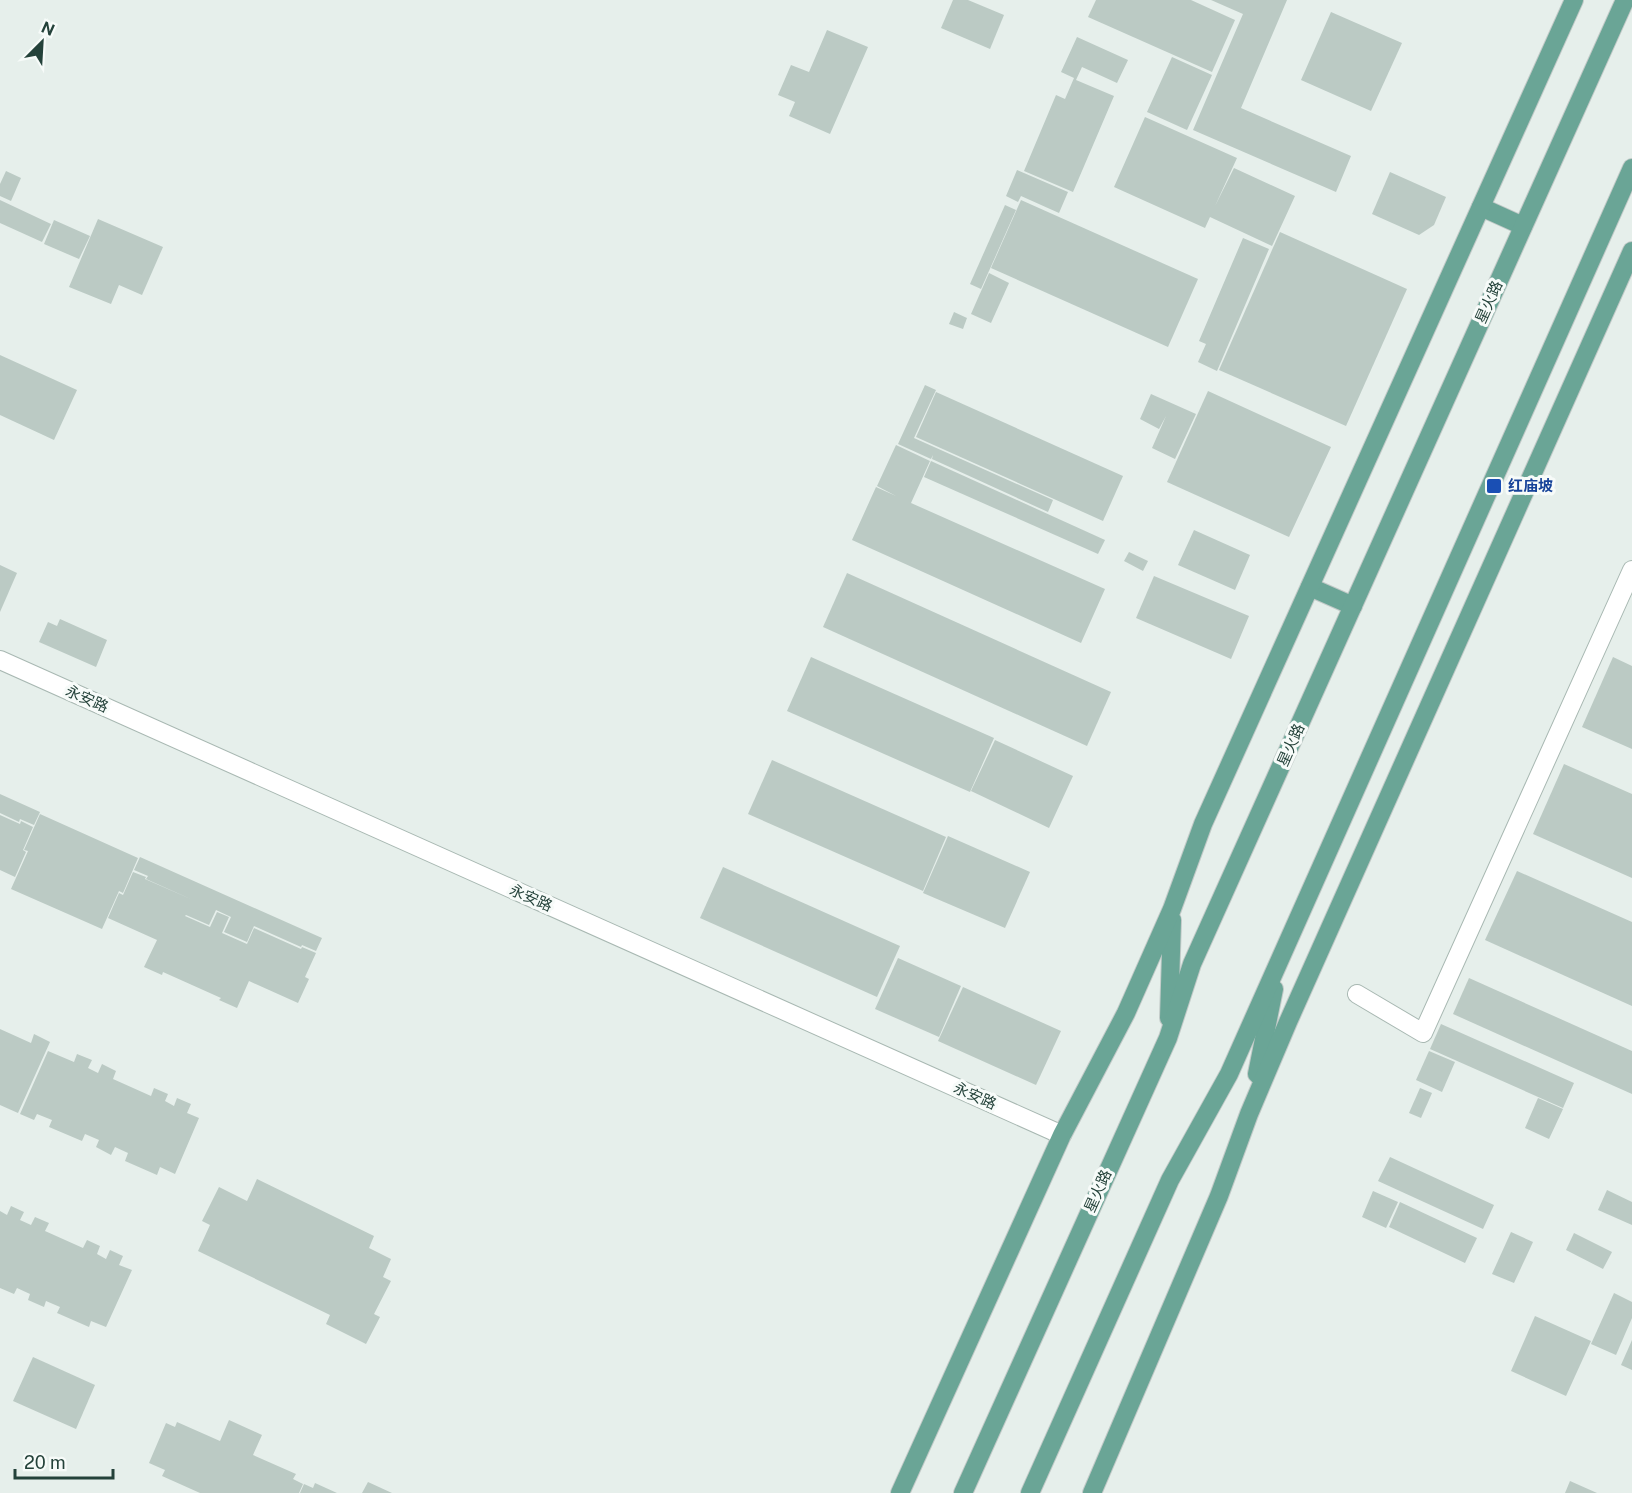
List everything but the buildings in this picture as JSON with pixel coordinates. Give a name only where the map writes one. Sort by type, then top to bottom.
[{"type":"main road","points":[[900,1493],[1062,1135],[1126,1013],[1172,909],[1203,824],[1574,0]]},
{"type":"main road","name":"星火路","points":[[963,1493],[1168,1038],[1192,964],[1624,0]]},
{"type":"main road","points":[[1030,1493],[1170,1180],[1229,1074],[1632,168]]},
{"type":"main road","points":[[1481,207],[1523,226]]},
{"type":"main road","points":[[1092,1493],[1219,1196],[1288,1022],[1632,251]]},
{"type":"main road","points":[[1310,587],[1353,606]]},
{"type":"main road","points":[[1168,1038],[1172,909]]},
{"type":"main road","points":[[1250,1114],[1281,954]]},
{"type":"street","points":[[1357,994],[1423,1033],[1632,570]]},
{"type":"street","name":"永安路","points":[[0,660],[1062,1135]]},
{"type":"place","name":"红庙坡","points":[[1494,486]]}]
